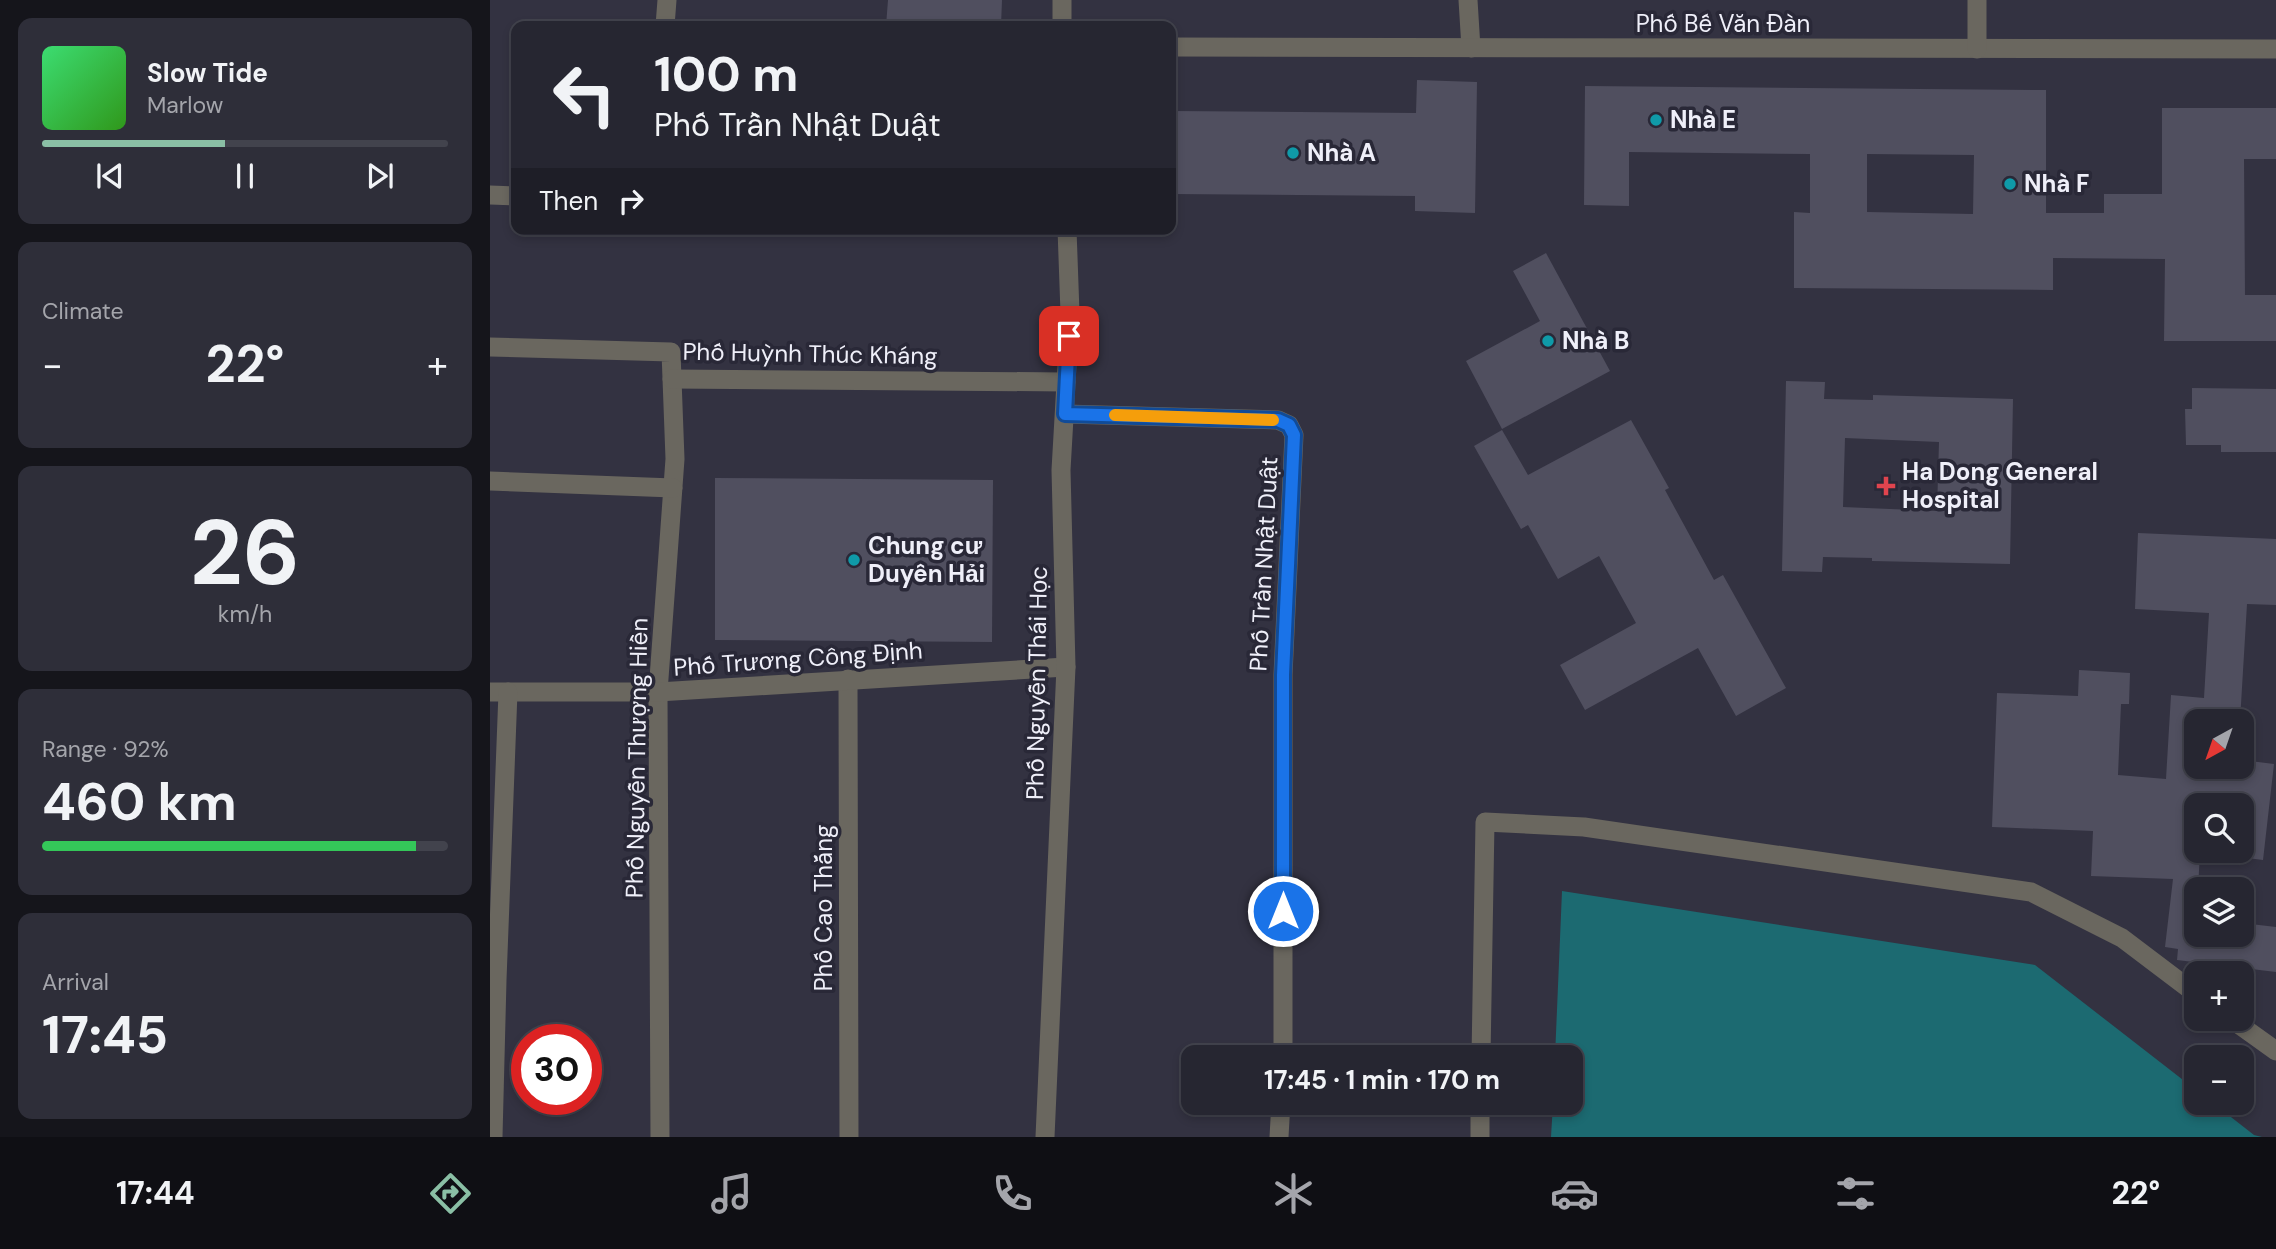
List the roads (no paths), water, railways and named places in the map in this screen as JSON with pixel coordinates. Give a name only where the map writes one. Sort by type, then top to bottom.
[{"type":"street","points":[[665,21],[667,0]]},
{"type":"street","points":[[1062,0],[1062,21]]},
{"type":"street","points":[[1468,0],[1471,48]]},
{"type":"street","points":[[1977,0],[1977,49]]},
{"type":"street","name":"Phố Bế Văn Đàn","points":[[1176,47],[2276,49]]},
{"type":"street","points":[[490,195],[511,196]]},
{"type":"street","name":"Phố Nguyễn Thái Học","points":[[1045,1137],[1066,667],[1061,470],[1070,313],[1067,235]]},
{"type":"street","name":"Phố Huỳnh Thúc Kháng","points":[[490,347],[671,352],[672,379],[1066,382]]},
{"type":"street","name":"Phố Nguyễn Thượng Hiền","points":[[660,1137],[658,692],[675,459],[672,379]]},
{"type":"street","name":"Phố Trần Nhật Duật","points":[[1065,414],[1278,420],[1289,425],[1294,435],[1283,675],[1283,1045]]},
{"type":"street","points":[[490,481],[673,488]]},
{"type":"street","name":"Phố Trương Công Định","points":[[499,692],[658,692],[1066,667]]},
{"type":"street","name":"Phố Cao Thắng","points":[[848,679],[849,1137]]},
{"type":"street","points":[[493,1137],[499,692]]},
{"type":"street","points":[[1481,1045],[1485,822],[1584,827],[2031,892],[2122,938],[2184,984]]},
{"type":"street","points":[[2248,1031],[2276,1051]]},
{"type":"street","points":[[1279,1137],[1280,1115]]},
{"type":"street","points":[[1480,1115],[1480,1137]]},
{"type":"place","name":"Nhà E","points":[[1656,120]]},
{"type":"place","name":"Nhà A","points":[[1293,153]]},
{"type":"place","name":"Nhà F","points":[[2010,184]]},
{"type":"place","name":"Nhà B","points":[[1548,341]]},
{"type":"place","name":"Ha Dong General Hospital","points":[[1886,486]]},
{"type":"place","name":"Chung cư Duyên Hải","points":[[854,560]]}]
